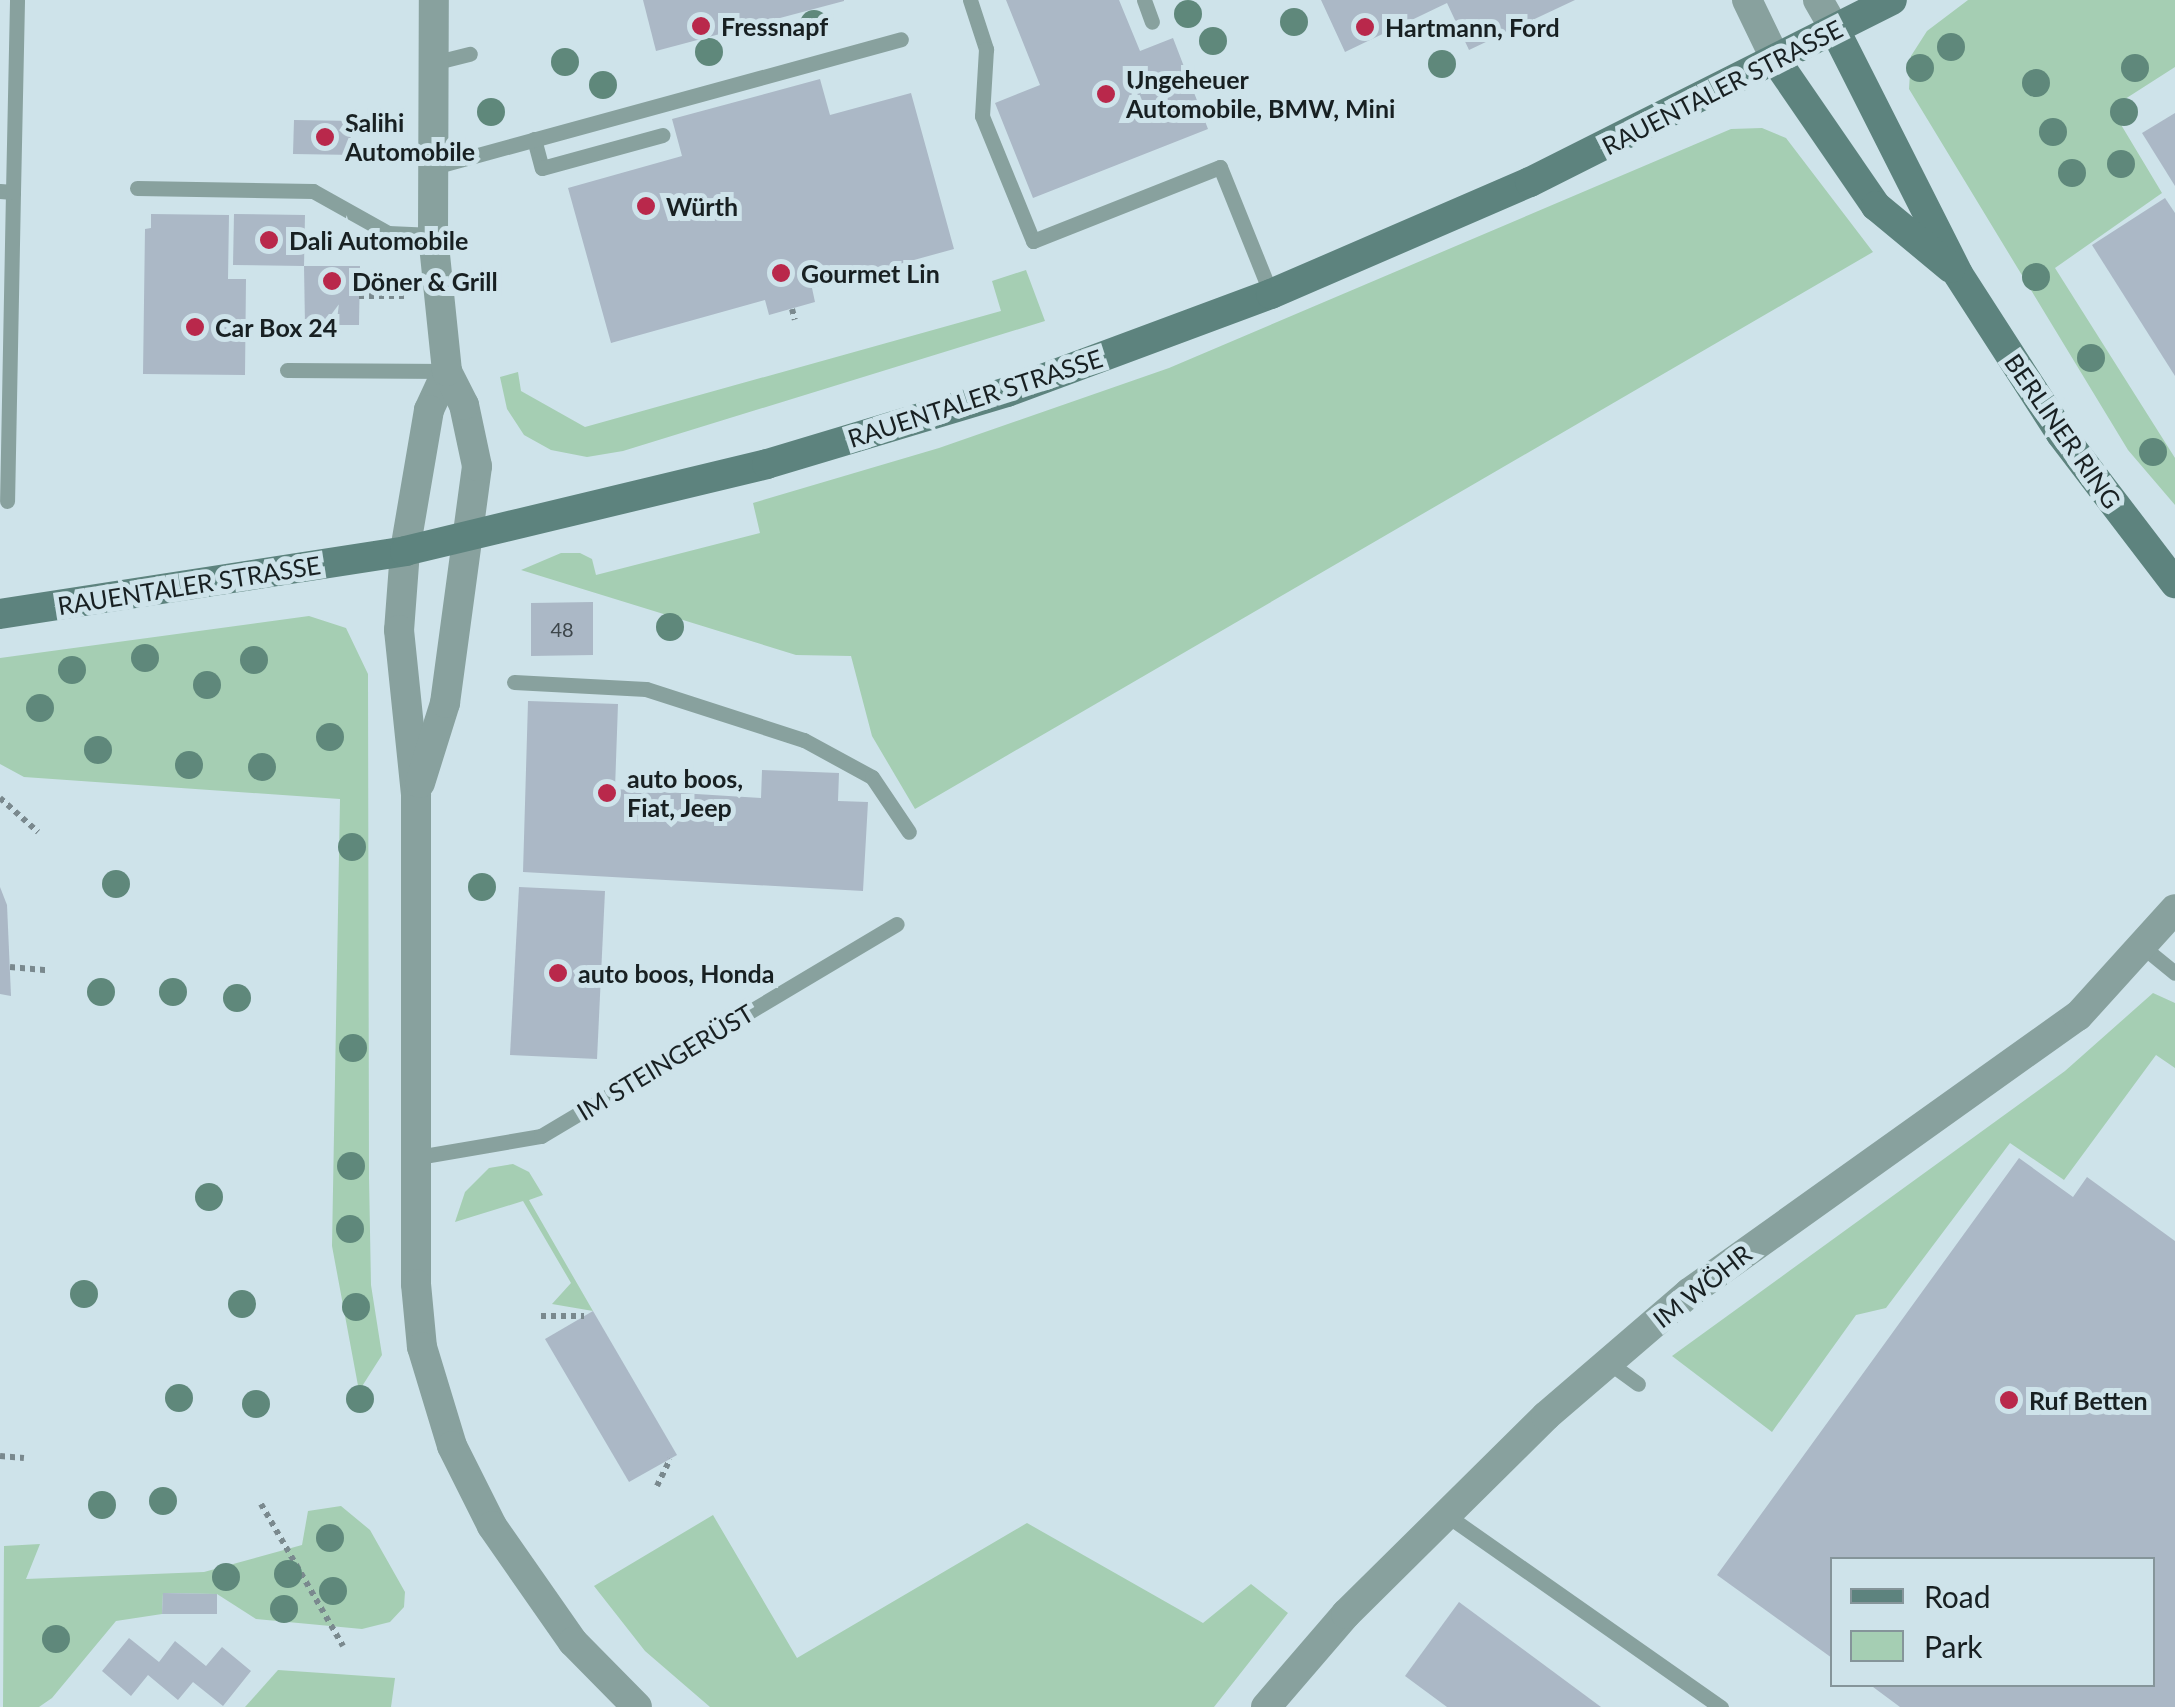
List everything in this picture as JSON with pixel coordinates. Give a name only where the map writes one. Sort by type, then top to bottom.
[{"type":"street","points":[[416,795],[445,704],[472,535],[476,466],[464,405],[447,371],[434,235],[434,0]]},
{"type":"street","name":"BERLINER RING","points":[[1747,0],[1777,62],[1876,206],[1958,274]]},
{"type":"street","name":"BERLINER RING","points":[[1818,0],[1958,274],[2061,434],[2175,583]]},
{"type":"street","name":"RAUENTALER STRASSE","points":[[0,614],[404,551],[879,430],[1007,392],[1270,294],[1530,182],[1777,62],[1892,0]]},
{"type":"street","points":[[447,371],[429,410],[404,551],[399,630],[416,795],[419,1320],[452,1446],[518,1568],[573,1642],[637,1707]]},
{"type":"street","name":"IM WÖHR","points":[[1266,1707],[1445,1514],[1608,1362],[1807,1205],[2078,1016],[2175,909]]},
{"type":"lane","points":[[7,501],[7,191],[17,0]]},
{"type":"lane","points":[[970,0],[986,48],[982,116],[1034,241],[1220,167],[1270,294]]},
{"type":"lane","points":[[1144,0],[1152,22]]},
{"type":"lane","points":[[434,167],[901,39]]},
{"type":"lane","points":[[434,64],[470,54]]},
{"type":"lane","points":[[534,139],[542,168],[662,134]]},
{"type":"lane","points":[[137,188],[313,191],[388,234],[434,235]]},
{"type":"lane","points":[[286,370],[447,371]]},
{"type":"lane","points":[[514,682],[646,688],[773,728],[872,777],[910,832]]},
{"type":"lane","name":"IM STEINGERÜST","points":[[418,1157],[541,1136],[897,924]]},
{"type":"lane","points":[[2142,946],[2175,972]]},
{"type":"lane","points":[[1608,1362],[1638,1384]]},
{"type":"lane","points":[[1445,1514],[1721,1707]]},
{"type":"path","points":[[359,296],[442,296]]},
{"type":"path","points":[[792,309],[795,320]]},
{"type":"path","points":[[0,798],[38,832]]},
{"type":"path","points":[[10,968],[48,970]]},
{"type":"path","points":[[541,1316],[584,1316]]},
{"type":"path","points":[[0,1456],[24,1458]]},
{"type":"path","points":[[657,1486],[670,1459]]},
{"type":"path","points":[[261,1504],[343,1646]]},
{"type":"green space","points":[[1968,0],[2175,0],[2175,67],[2111,108],[2162,193],[2055,268],[2175,458],[2175,505],[2128,450],[1909,89],[1911,56],[1927,31]]},
{"type":"green space","points":[[1762,128],[1786,138],[1873,252],[915,809],[872,736],[851,656],[796,655],[521,570],[561,553],[580,553],[592,559],[596,575],[760,533],[753,503],[939,448],[1169,368],[1731,129]]},
{"type":"green space","points":[[1026,270],[1045,321],[623,451],[587,457],[551,450],[524,435],[507,409],[500,377],[518,372],[521,391],[585,427],[1001,311],[992,281]]},
{"type":"green space","points":[[309,616],[346,628],[368,674],[371,1285],[382,1355],[359,1391],[332,1246],[340,799],[24,777],[0,764],[0,658]]},
{"type":"green space","points":[[2153,993],[2175,1003],[2175,1068],[2156,1055],[2064,1180],[2010,1143],[1886,1308],[1856,1315],[1772,1432],[1672,1356],[2065,1071]]},
{"type":"green space","points":[[513,1164],[529,1172],[543,1195],[529,1200],[593,1311],[552,1304],[571,1283],[523,1201],[455,1222],[465,1192],[489,1168]]},
{"type":"green space","points":[[341,1506],[370,1530],[405,1592],[404,1607],[390,1622],[362,1629],[256,1619],[217,1594],[163,1593],[162,1614],[116,1621],[52,1698],[39,1707],[3,1707],[4,1546],[40,1544],[26,1579],[204,1572],[302,1545],[308,1511]]},
{"type":"green space","points":[[713,1515],[797,1658],[1027,1523],[1203,1623],[1251,1584],[1288,1613],[1214,1707],[710,1707],[645,1651],[594,1586]]},
{"type":"green space","points":[[278,1670],[395,1678],[391,1707],[245,1707]]},
{"type":"building","name":"Fressnapf","points":[[643,0],[844,0],[844,1],[656,51]]},
{"type":"building","name":"Ungeheuer Automobile, BMW, Mini","points":[[1006,0],[1119,0],[1140,51],[1173,38],[1208,129],[1033,198],[995,103],[1040,85]]},
{"type":"building","name":"Hartmann, Ford","points":[[1321,0],[1575,0],[1469,50],[1447,3],[1345,52]]},
{"type":"building","points":[[820,79],[830,115],[911,93],[954,249],[812,288],[815,302],[769,315],[765,300],[611,343],[568,188],[682,156],[672,119]]},
{"type":"building","points":[[2175,113],[2175,186],[2142,133]]},
{"type":"building","name":"Salihi Automobile","points":[[294,120],[356,121],[356,155],[293,154]]},
{"type":"building","points":[[2165,198],[2175,213],[2175,376],[2092,245]]},
{"type":"building","name":"Car Box 24","points":[[151,214],[229,215],[228,279],[246,279],[245,375],[143,374],[145,229],[151,228]]},
{"type":"building","name":"Dali Automobile","points":[[234,214],[305,215],[304,266],[233,265]]},
{"type":"building","name":"Döner & Grill","points":[[304,266],[360,266],[359,325],[305,325]]},
{"type":"building","points":[[593,602],[593,655],[531,656],[531,603]]},
{"type":"building","name":"auto boos, Fiat, Jeep","points":[[528,701],[618,704],[615,789],[761,798],[762,770],[839,773],[838,801],[868,802],[863,891],[523,872]]},
{"type":"building","points":[[0,887],[7,905],[11,996],[0,994]]},
{"type":"building","name":"auto boos, Honda","points":[[519,887],[605,891],[597,1059],[510,1055]]},
{"type":"building","name":"Ruf Betten","points":[[2019,1158],[2073,1197],[2087,1177],[2175,1241],[2175,1707],[1900,1707],[1873,1687],[2155,1687],[2155,1557],[1830,1557],[1830,1657],[1717,1575]]},
{"type":"building","points":[[593,1311],[677,1455],[629,1482],[545,1339]]},
{"type":"building","points":[[163,1593],[217,1594],[217,1614],[162,1614]]},
{"type":"building","points":[[1459,1602],[1601,1707],[1447,1707],[1405,1676]]},
{"type":"building","points":[[129,1638],[159,1662],[175,1641],[206,1666],[222,1647],[251,1671],[223,1706],[193,1682],[178,1700],[148,1675],[131,1696],[102,1671]]},
{"type":"place","name":"Fressnapf","points":[[701,26]]},
{"type":"place","name":"Hartmann, Ford","points":[[1365,27]]},
{"type":"place","name":"Ungeheuer Automobile, BMW, Mini","points":[[1106,94]]},
{"type":"place","name":"Salihi Automobile","points":[[325,137]]},
{"type":"place","name":"Würth","points":[[646,206]]},
{"type":"place","name":"Dali Automobile","points":[[269,240]]},
{"type":"place","name":"Gourmet Lin","points":[[781,273]]},
{"type":"place","name":"Döner & Grill","points":[[332,281]]},
{"type":"place","name":"Car Box 24","points":[[195,327]]},
{"type":"place","name":"auto boos, Fiat, Jeep","points":[[607,793]]},
{"type":"place","name":"auto boos, Honda","points":[[558,973]]},
{"type":"place","name":"Ruf Betten","points":[[2009,1400]]}]
